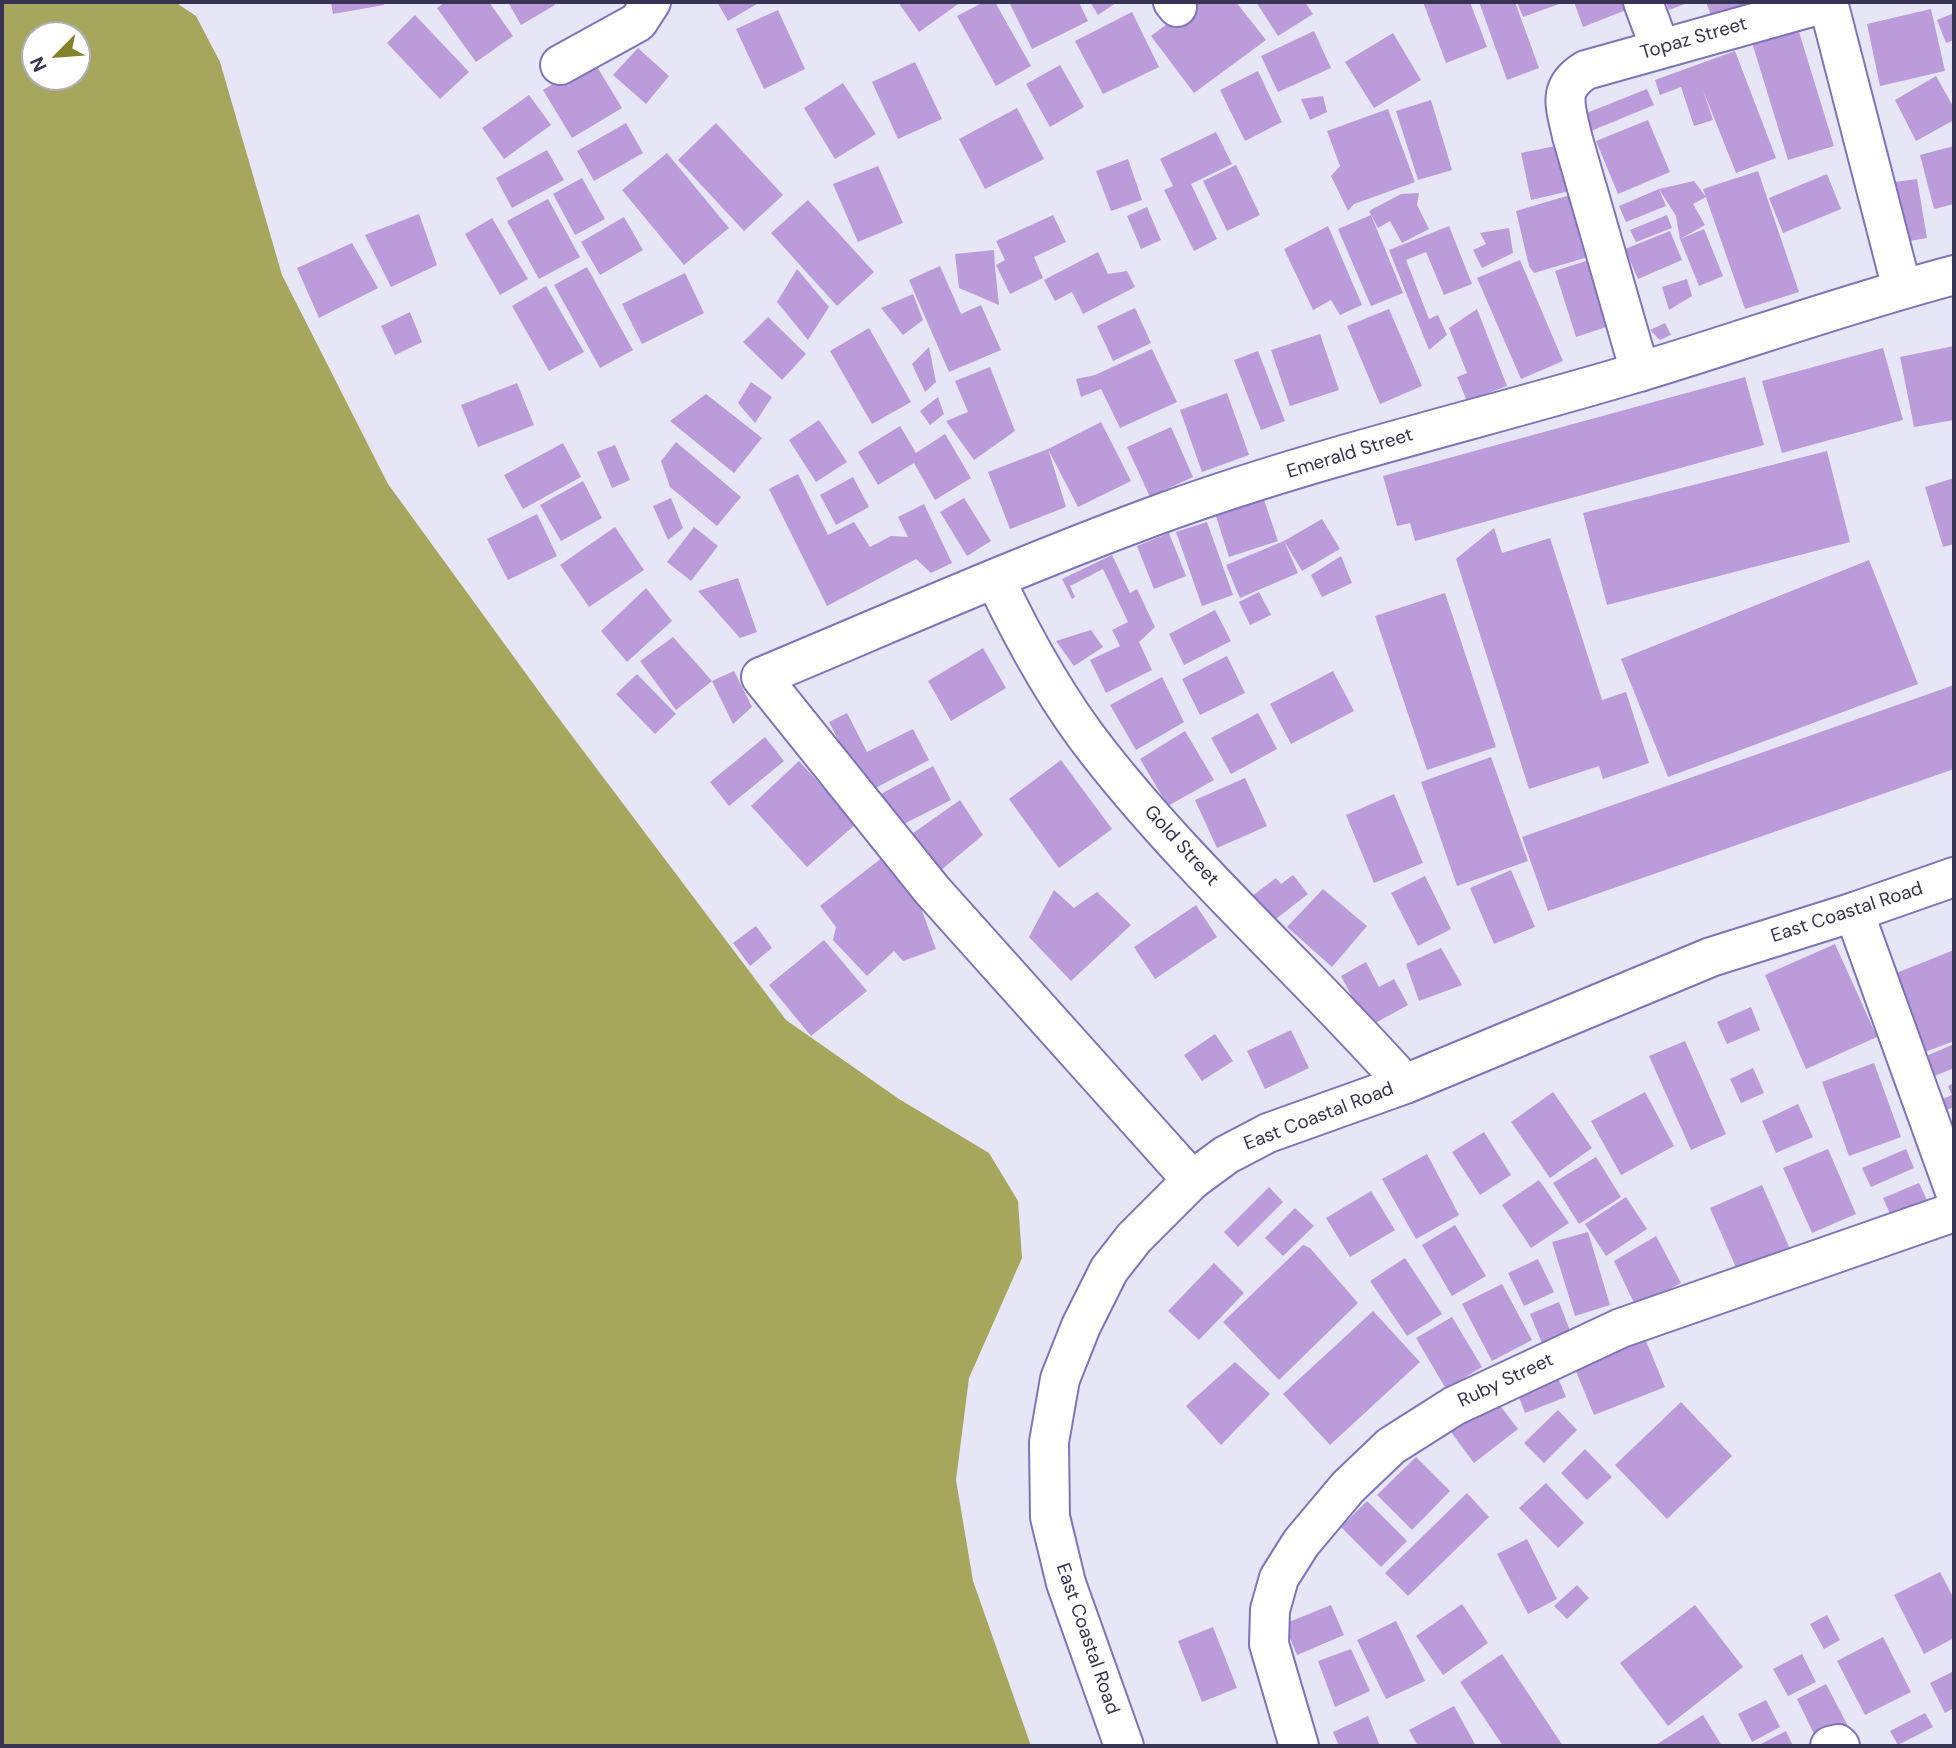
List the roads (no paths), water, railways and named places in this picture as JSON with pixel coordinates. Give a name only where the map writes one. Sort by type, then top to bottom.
[{"type":"street","points":[[560,65],[638,22],[651,2]]},
{"type":"street","points":[[1643,2],[1660,48]]},
{"type":"street","points":[[1829,2],[1902,289]]},
{"type":"street","name":"Topaz Street","points":[[1640,372],[1572,136],[1565,100],[1566,89],[1572,78],[1586,70],[1829,2]]},
{"type":"street","name":"Emerald Street","points":[[1192,1180],[932,890],[761,677],[995,579],[1180,507],[1353,452],[1640,372],[1954,275]]},
{"type":"street","name":"Gold Street","points":[[995,579],[1024,639],[1058,695],[1098,752],[1186,855],[1357,1029],[1405,1084]]},
{"type":"street","name":"East Coastal Road","points":[[1124,1746],[1066,1583],[1050,1517],[1049,1442],[1060,1379],[1081,1326],[1109,1270],[1134,1238],[1192,1180],[1226,1155],[1268,1133],[1405,1084],[1711,957],[1954,877]]},
{"type":"street","points":[[1854,912],[1954,1189]]},
{"type":"street","name":"Ruby Street","points":[[1298,1746],[1269,1644],[1270,1610],[1279,1578],[1301,1543],[1348,1487],[1391,1446],[1454,1406],[1620,1328],[1954,1212]]},
{"type":"street","points":[[1830,1746],[1840,1746]]}]
